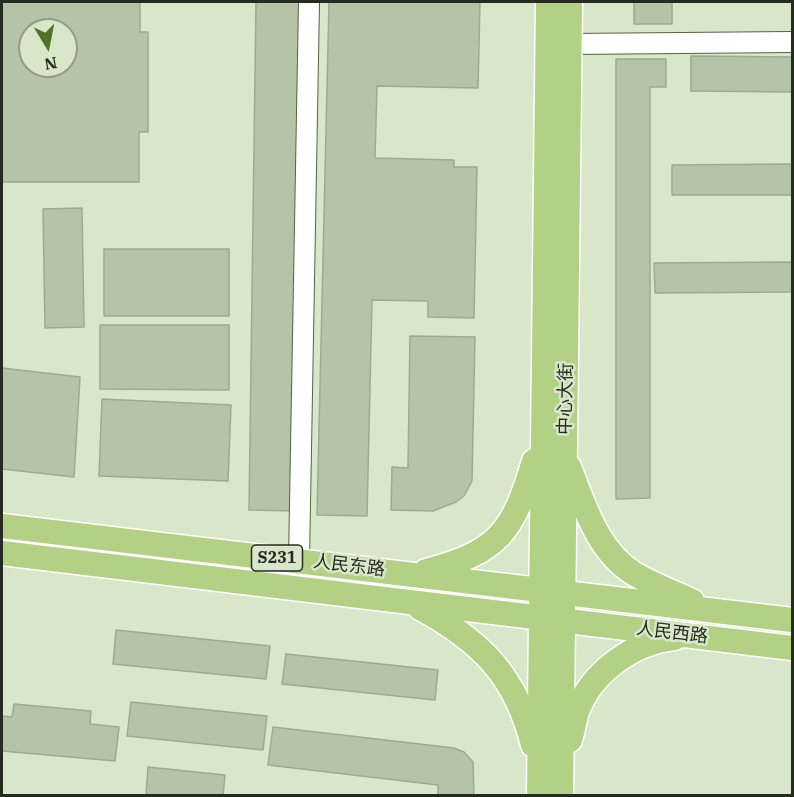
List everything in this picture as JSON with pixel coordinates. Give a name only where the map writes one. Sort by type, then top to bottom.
[{"type":"main road","name":"中心大街","points":[[548,2],[543,433],[553,591]]},
{"type":"main road","name":"中心大街","points":[[550,794],[553,591],[565,457],[570,2]]},
{"type":"main road","points":[[414,574],[465,559],[486,547],[502,534],[515,516],[524,495],[543,433]]},
{"type":"main road","points":[[565,457],[588,517],[614,556],[631,572],[713,610]]},
{"type":"main road","name":"人民东路","points":[[2,526],[553,591]]},
{"type":"main road","name":"人民东路","points":[[2,553],[552,619]]},
{"type":"main road","name":"人民西路","points":[[553,591],[792,620]]},
{"type":"main road","points":[[408,601],[466,636],[488,654],[501,671],[530,732],[536,757],[550,794]]},
{"type":"main road","name":"人民西路","points":[[552,619],[792,648]]},
{"type":"main road","points":[[550,794],[569,745],[578,711],[600,675],[615,662],[637,650],[666,639],[698,636]]},
{"type":"street","points":[[299,560],[309,2]]},
{"type":"street","points":[[570,44],[792,42]]},
{"type":"building","points":[[2,2],[140,2],[140,32],[148,32],[148,132],[139,132],[139,182],[2,182]]},
{"type":"building","points":[[256,2],[301,2],[295,511],[249,510]]},
{"type":"building","points":[[329,2],[480,2],[478,88],[377,86],[375,158],[454,160],[454,167],[477,167],[474,318],[428,317],[428,301],[372,300],[367,516],[317,515]]},
{"type":"building","points":[[634,2],[672,2],[672,24],[634,24]]},
{"type":"building","points":[[691,56],[792,57],[792,92],[691,91]]},
{"type":"building","points":[[616,59],[666,59],[666,87],[650,87],[650,498],[616,499]]},
{"type":"building","points":[[792,164],[792,195],[672,195],[672,165]]},
{"type":"building","points":[[82,208],[84,327],[45,328],[43,209]]},
{"type":"building","points":[[104,249],[229,249],[229,316],[104,316]]},
{"type":"building","points":[[792,262],[792,292],[655,293],[654,263]]},
{"type":"building","points":[[100,325],[229,325],[229,390],[100,389]]},
{"type":"building","points":[[410,336],[475,337],[472,481],[464,496],[456,502],[433,511],[391,510],[392,467],[408,468]]},
{"type":"building","points":[[2,368],[80,377],[74,477],[2,469]]},
{"type":"building","points":[[102,399],[231,405],[228,481],[99,476]]},
{"type":"building","points":[[116,630],[270,646],[266,679],[113,664]]},
{"type":"building","points":[[286,654],[438,670],[435,700],[282,684]]},
{"type":"building","points":[[131,702],[267,716],[263,750],[127,736]]},
{"type":"building","points":[[14,704],[91,711],[90,724],[119,727],[115,761],[2,751],[2,716],[12,717]]},
{"type":"building","points":[[273,727],[454,748],[464,752],[473,762],[474,796],[438,796],[438,785],[268,765]]},
{"type":"building","points":[[148,767],[225,775],[223,796],[146,795]]}]
